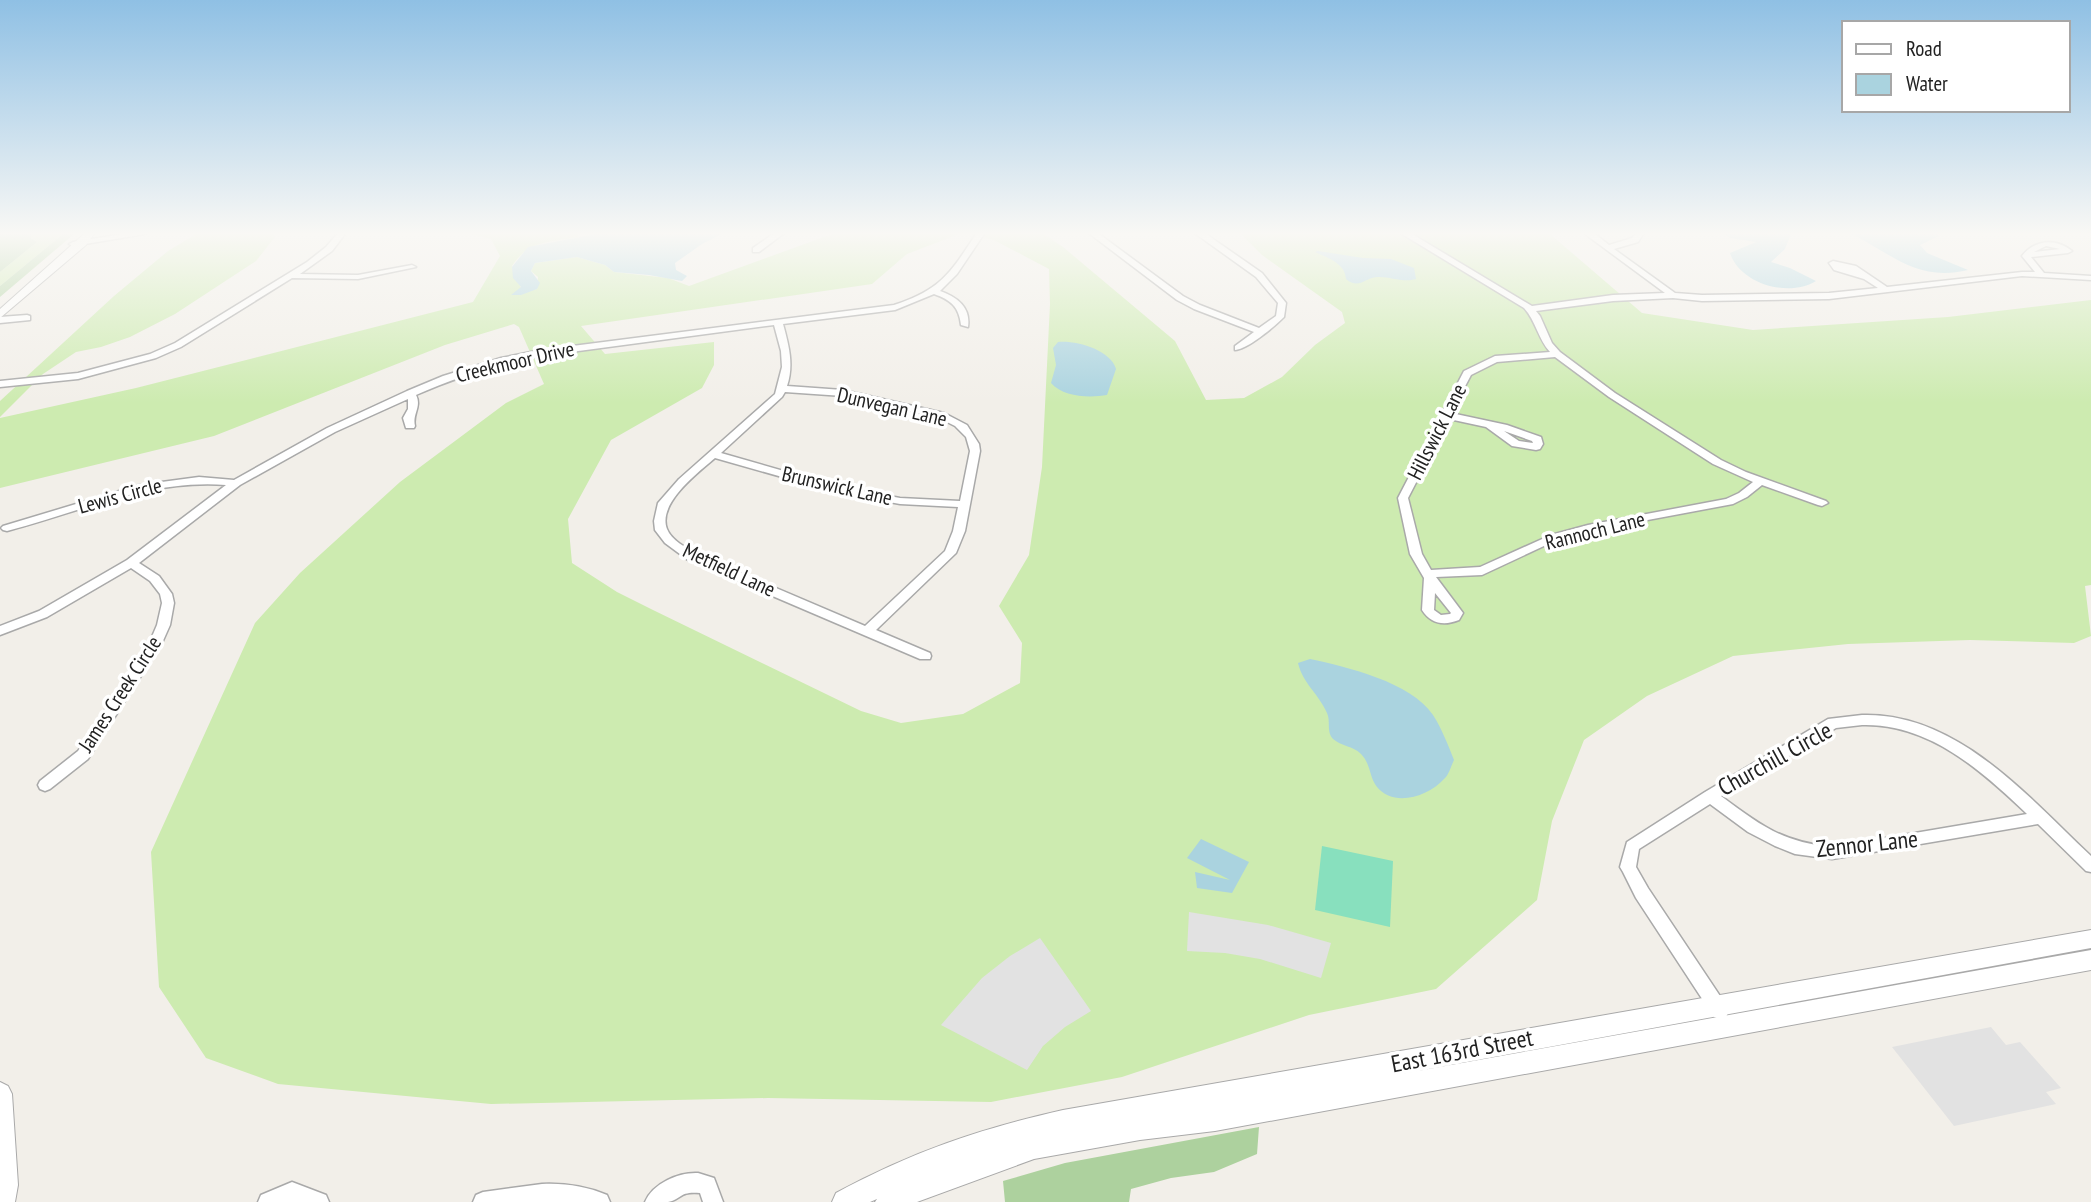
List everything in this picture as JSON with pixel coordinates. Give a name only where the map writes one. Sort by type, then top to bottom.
[{"type":"street","points":[[0,306],[20,290]]},
{"type":"street","points":[[0,314],[26,290]]},
{"type":"street","points":[[0,384],[78,376],[153,356],[178,345],[269,290]]},
{"type":"street","points":[[1169,290],[1197,307],[1262,332]]},
{"type":"street","points":[[1238,348],[1280,317],[1282,303],[1273,290]]},
{"type":"street","points":[[1499,290],[1530,309],[1536,316],[1548,344],[1557,354],[1612,395],[1698,450],[1760,481],[1822,503]]},
{"type":"street","points":[[1666,290],[1673,295]]},
{"type":"street","points":[[1530,309],[1613,298],[1673,295],[1702,298],[1829,296],[1885,290]]},
{"type":"street","points":[[936,292],[959,303],[965,315],[965,325]]},
{"type":"street","name":"Creekmoor Drive","points":[[0,631],[43,614],[131,564],[236,483],[331,430],[410,393],[464,372],[528,355],[895,307],[936,292]]},
{"type":"street","points":[[0,320],[27,318]]},
{"type":"street","points":[[778,323],[788,367],[782,389]]},
{"type":"street","name":"Hillswick Lane","points":[[1429,576],[1416,554],[1403,498],[1467,373],[1495,359],[1557,354]]},
{"type":"street","name":"Metfield Lane","points":[[782,389],[779,395],[683,481],[664,503],[661,530],[669,540],[692,556],[925,656]]},
{"type":"street","name":"Dunvegan Lane","points":[[782,389],[843,393],[953,419],[965,428],[973,439],[975,451],[959,531],[950,553],[867,631]]},
{"type":"street","points":[[410,393],[414,398],[414,409],[408,418],[410,426]]},
{"type":"street","points":[[1446,415],[1491,426]]},
{"type":"street","name":"Brunswick Lane","points":[[713,454],[835,489],[900,500],[963,504]]},
{"type":"street","name":"Lewis Circle","points":[[7,528],[139,488],[199,480],[236,483]]},
{"type":"street","name":"Rannoch Lane","points":[[1429,576],[1482,571],[1555,537],[1577,531],[1729,502],[1760,481]]},
{"type":"street","name":"James Creek Circle","points":[[45,785],[83,755],[157,640],[166,621],[168,596],[158,579],[131,564]]},
{"type":"street","name":"Churchill Circle","points":[[1723,1016],[1642,893],[1628,867],[1632,846],[1833,723],[1893,721],[1949,743],[1975,760],[2091,866]]},
{"type":"street","name":"Zennor Lane","points":[[1710,796],[1767,837],[1806,852],[1832,853],[2039,818]]},
{"type":"street","name":"East 163rd Street","points":[[888,1202],[938,1180],[1034,1147],[1140,1128],[1215,1119],[2091,939]]},
{"type":"street","name":"East 163rd Street","points":[[845,1202],[880,1180],[972,1143],[1151,1105],[1209,1098],[1534,1037],[1723,1016],[2091,960]]},
{"type":"street","points":[[0,1094],[5,1185],[2,1202]]},
{"type":"street","points":[[655,1202],[679,1184],[692,1181],[707,1185],[713,1202]]},
{"type":"street","points":[[268,1202],[292,1192],[319,1202]]},
{"type":"street","points":[[483,1202],[549,1194],[586,1195],[600,1202]]},
{"type":"green space","points":[[121,290],[212,290],[175,314],[130,337],[76,352],[43,374],[0,417],[0,401]]},
{"type":"green space","points":[[480,290],[518,290],[512,295],[532,290],[830,290],[581,326],[605,354],[714,342],[714,365],[702,388],[611,440],[568,519],[572,563],[617,592],[653,610],[861,711],[901,723],[963,714],[1020,683],[1022,643],[999,606],[1029,555],[1042,467],[1050,290],[1114,290],[1175,341],[1206,400],[1244,398],[1282,377],[1315,345],[1345,323],[1342,312],[1311,290],[1615,290],[1642,313],[1753,330],[1948,317],[2091,300],[2091,585],[2085,586],[2091,636],[2074,643],[1970,640],[1848,644],[1733,656],[1647,696],[1584,740],[1552,821],[1537,900],[1436,989],[1309,1015],[1122,1077],[991,1102],[768,1098],[491,1104],[278,1084],[206,1058],[159,987],[151,852],[255,623],[300,573],[400,482],[506,403],[544,384],[519,327],[514,324],[445,345],[214,436],[0,488],[0,418],[136,388],[473,302]]},
{"type":"green space","points":[[1322,846],[1393,861],[1390,927],[1315,910]]},
{"type":"green space","points":[[1259,1127],[1257,1154],[1214,1172],[1171,1178],[1131,1189],[1129,1202],[1005,1202],[1003,1181],[1065,1163]]},
{"type":"shaded area","points":[[1189,912],[1268,925],[1331,943],[1321,978],[1260,959],[1225,953],[1187,951]]},
{"type":"shaded area","points":[[1040,938],[1091,1011],[1065,1027],[1043,1046],[1027,1070],[941,1025],[982,978],[1010,956]]},
{"type":"shaded area","points":[[1991,1027],[2006,1045],[2020,1042],[2061,1088],[2046,1092],[2056,1104],[1954,1126],[1892,1047]]},
{"type":"water","points":[[517,290],[534,290],[521,295],[511,295]]},
{"type":"water","points":[[1058,342],[1092,348],[1113,362],[1116,369],[1107,395],[1077,395],[1062,391],[1051,383],[1056,365],[1053,348]]},
{"type":"water","points":[[1310,659],[1377,678],[1410,693],[1423,703],[1436,720],[1454,760],[1446,777],[1430,790],[1411,797],[1393,797],[1377,787],[1361,754],[1331,736],[1327,713],[1298,663]]},
{"type":"water","points":[[1201,839],[1249,862],[1232,893],[1197,888],[1195,872],[1230,880],[1187,858]]}]
